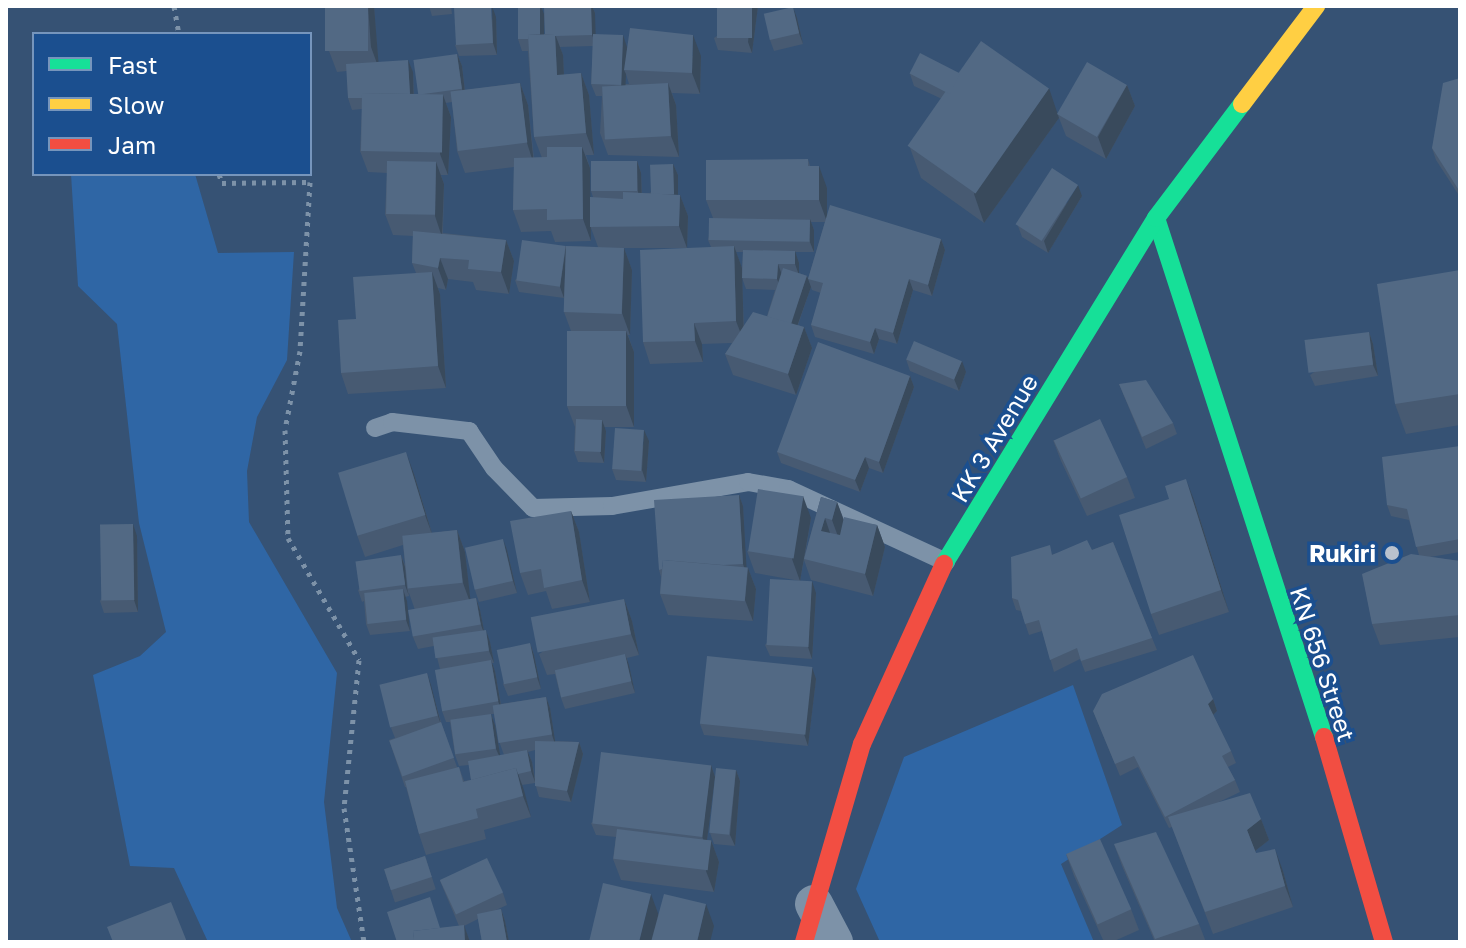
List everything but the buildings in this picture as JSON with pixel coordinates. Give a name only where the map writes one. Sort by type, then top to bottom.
[{"type":"street","name":"KK 3 Avenue","points":[[804,942],[862,744],[946,562],[1156,218],[1316,6]]},
{"type":"street","name":"KN 656 Street","points":[[1156,218],[1367,872],[1384,942]]},
{"type":"street","points":[[814,904],[834,942]]},
{"type":"lane","points":[[375,428],[392,422],[469,431],[533,508],[612,506],[748,482],[788,489],[946,562]]},
{"type":"path","points":[[174,6],[179,32]]},
{"type":"path","points":[[220,176],[222,183],[310,182],[300,351],[285,430],[288,538],[359,660],[344,808],[364,942]]},
{"type":"shaded area","points":[[71,176],[196,176],[218,253],[294,252],[287,360],[257,417],[247,471],[249,522],[337,673],[324,802],[337,908],[352,942],[208,942],[174,868],[130,866],[93,675],[140,656],[166,632],[139,523],[117,324],[78,286]]},
{"type":"shaded area","points":[[1073,685],[1122,825],[1061,864],[1094,942],[880,942],[856,889],[904,757]]},
{"type":"traffic: fast","points":[[944,564],[1156,218],[1242,104]]},
{"type":"traffic: fast","points":[[1156,218],[1324,737]]},
{"type":"traffic: slow","points":[[1242,104],[1316,6]]},
{"type":"traffic: jam","points":[[804,942],[862,744],[944,564]]},
{"type":"traffic: jam","points":[[1324,737],[1384,942]]},
{"type":"place","name":"Rukiri","points":[[1392,553]]}]
